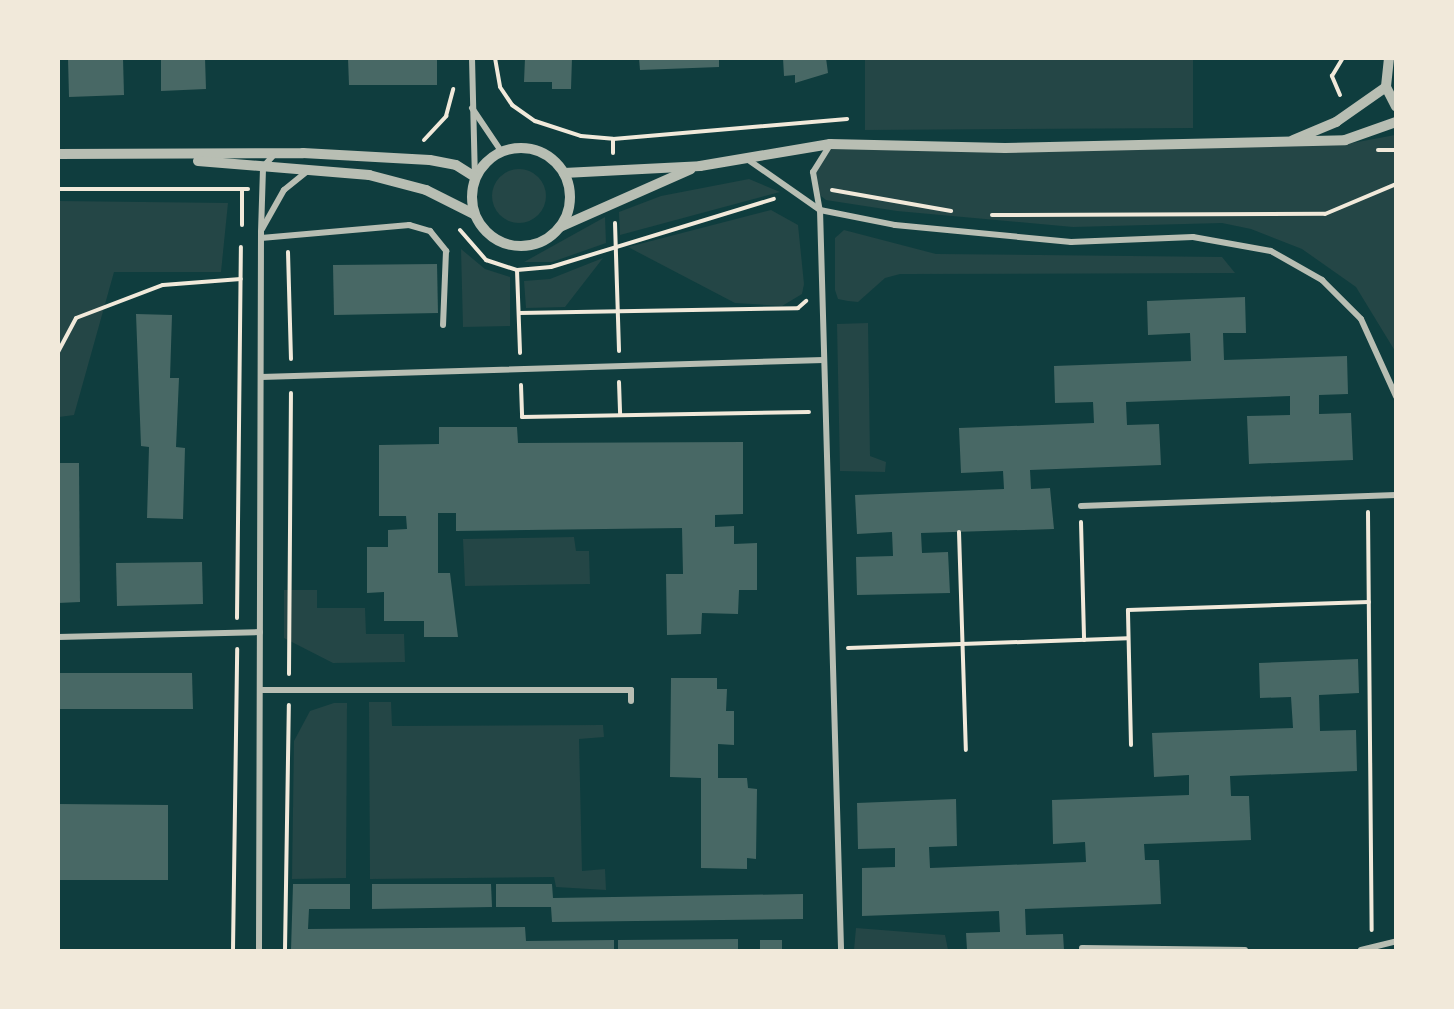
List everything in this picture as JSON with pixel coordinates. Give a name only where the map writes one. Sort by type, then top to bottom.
[{"type":"street","points":[[472,58],[474,214]]},
{"type":"street","points":[[1389,58],[1386,87],[1395,107]]},
{"type":"street","points":[[1287,143],[1336,122],[1386,87]]},
{"type":"street","points":[[472,107],[501,151]]},
{"type":"street","points":[[564,173],[700,166],[830,144],[1005,148],[1344,140],[1395,122]]},
{"type":"street","points":[[830,144],[813,172],[815,194],[820,210],[841,951]]},
{"type":"street","points":[[475,177],[501,151],[532,148],[553,158],[564,173],[570,196],[560,227]]},
{"type":"street","points":[[58,154],[113,152],[418,160],[456,165],[475,177]]},
{"type":"street","points":[[113,152],[263,168],[369,175],[426,190],[474,214],[485,231],[513,246],[544,241],[560,227],[700,166]]},
{"type":"street","points":[[259,951],[261,235],[263,168],[273,156]]},
{"type":"street","points":[[747,158],[803,195],[820,210],[895,225],[1059,241],[1192,237],[1271,251],[1322,280],[1361,319],[1395,396]]},
{"type":"street","points":[[261,235],[284,190],[310,170]]},
{"type":"street","points":[[261,235],[288,236],[409,225],[430,231],[446,251],[443,325]]},
{"type":"street","points":[[261,376],[824,360]]},
{"type":"street","points":[[1081,506],[1395,495]]},
{"type":"street","points":[[58,637],[260,632]]},
{"type":"street","points":[[261,690],[631,690],[631,701]]},
{"type":"street","points":[[1361,951],[1395,941]]},
{"type":"street","points":[[1082,948],[1245,951]]},
{"type":"path","points":[[495,58],[500,87],[527,116],[581,136],[613,139],[847,119]]},
{"type":"path","points":[[418,160],[425,136],[446,116],[454,79]]},
{"type":"path","points":[[613,139],[614,170]]},
{"type":"path","points":[[982,215],[1325,214],[1395,184]]},
{"type":"path","points":[[58,189],[242,189]]},
{"type":"path","points":[[815,194],[869,193],[962,213]]},
{"type":"path","points":[[456,225],[486,260],[517,270],[551,267],[616,244],[777,198],[803,195]]},
{"type":"path","points":[[777,198],[785,203]]},
{"type":"path","points":[[615,202],[620,415]]},
{"type":"path","points":[[285,951],[292,376],[288,236]]},
{"type":"path","points":[[517,270],[522,417],[826,411]]},
{"type":"path","points":[[58,352],[76,318],[163,285],[241,279]]},
{"type":"path","points":[[519,314],[798,308],[810,291]]},
{"type":"path","points":[[1368,496],[1373,948]]},
{"type":"path","points":[[1081,506],[1084,640]]},
{"type":"path","points":[[959,532],[966,750]]},
{"type":"path","points":[[1131,745],[1128,610],[1369,602]]},
{"type":"path","points":[[832,649],[1128,638]]},
{"type":"shaded area","points":[[865,59],[1193,59],[1193,128],[865,130]]},
{"type":"shaded area","points":[[1395,135],[1395,351],[1356,287],[1302,249],[1251,229],[1222,223],[1073,227],[897,211],[826,200],[816,192],[816,166],[833,146],[1347,144]]},
{"type":"shaded area","points":[[519,169],[529,171],[538,177],[544,186],[546,196],[544,206],[538,215],[529,221],[519,223],[509,221],[500,215],[494,206],[492,196],[494,186],[500,177],[509,171]]},
{"type":"shaded area","points":[[749,179],[780,192],[620,235],[619,212],[661,196]]},
{"type":"shaded area","points":[[58,201],[228,203],[221,272],[114,272],[74,415],[59,417]]},
{"type":"shaded area","points":[[771,210],[798,225],[804,284],[802,294],[782,306],[735,303],[628,247]]},
{"type":"shaded area","points":[[605,217],[606,243],[552,262],[524,262]]},
{"type":"shaded area","points":[[844,230],[936,254],[1222,257],[1235,273],[900,274],[885,278],[858,302],[848,301],[838,299],[835,290],[835,238]]},
{"type":"shaded area","points":[[461,249],[485,269],[510,277],[510,326],[463,327]]},
{"type":"shaded area","points":[[603,258],[565,307],[526,308],[524,281],[550,279]]},
{"type":"shaded area","points":[[868,323],[870,456],[886,462],[885,472],[840,471],[837,324]]},
{"type":"shaded area","points":[[574,537],[576,551],[589,551],[590,584],[465,586],[463,539]]},
{"type":"shaded area","points":[[284,590],[317,590],[317,608],[365,608],[366,634],[404,634],[405,662],[333,663],[284,638]]},
{"type":"shaded area","points":[[369,702],[391,702],[392,726],[603,725],[604,737],[579,739],[582,871],[605,869],[606,890],[556,887],[554,877],[370,879]]},
{"type":"shaded area","points":[[334,703],[347,703],[346,878],[292,879],[294,741],[310,711]]},
{"type":"shaded area","points":[[856,928],[945,935],[948,950],[854,950]]},
{"type":"building","points":[[68,58],[123,58],[124,95],[69,97]]},
{"type":"building","points":[[161,58],[205,58],[206,89],[161,91]]},
{"type":"building","points":[[348,58],[437,58],[437,85],[349,85]]},
{"type":"building","points":[[525,58],[572,58],[571,89],[552,89],[552,82],[524,82]]},
{"type":"building","points":[[639,58],[719,58],[719,67],[640,70]]},
{"type":"building","points":[[783,58],[826,58],[828,73],[795,83],[795,75],[784,76]]},
{"type":"building","points":[[437,264],[438,313],[334,315],[333,265]]},
{"type":"building","points":[[1245,297],[1246,333],[1223,333],[1224,360],[1347,356],[1348,394],[1319,395],[1319,414],[1351,413],[1353,460],[1249,464],[1247,416],[1290,415],[1290,396],[1126,402],[1127,425],[1159,424],[1161,465],[1030,470],[1031,489],[1050,488],[1054,529],[921,533],[922,553],[948,552],[950,593],[857,595],[856,557],[893,556],[892,532],[857,534],[855,495],[1004,489],[1003,471],[961,473],[959,428],[1094,423],[1093,402],[1055,403],[1054,366],[1191,361],[1190,333],[1148,335],[1147,301]]},
{"type":"building","points":[[136,314],[172,315],[170,378],[179,378],[176,447],[185,448],[183,519],[147,518],[149,447],[141,446]]},
{"type":"building","points":[[439,427],[517,427],[518,443],[743,442],[743,514],[715,515],[715,527],[734,526],[734,544],[757,543],[757,590],[739,590],[738,614],[702,613],[701,634],[667,635],[666,574],[683,574],[682,528],[456,531],[456,513],[438,513],[438,573],[450,573],[458,637],[424,637],[424,621],[384,621],[384,592],[367,593],[367,547],[388,547],[388,530],[407,529],[406,516],[379,516],[379,445],[439,444]]},
{"type":"building","points":[[58,463],[79,463],[80,602],[58,603]]},
{"type":"building","points":[[202,562],[203,604],[117,606],[116,563]]},
{"type":"building","points":[[1358,659],[1359,693],[1319,695],[1320,731],[1356,730],[1357,771],[1230,776],[1231,796],[1249,796],[1251,840],[1144,844],[1145,860],[1159,860],[1161,904],[1025,909],[1026,935],[1063,934],[1064,950],[967,950],[966,933],[1000,932],[999,911],[862,916],[862,868],[895,867],[895,848],[858,849],[857,803],[956,799],[957,846],[929,847],[930,868],[1086,862],[1085,842],[1053,844],[1052,800],[1189,795],[1189,775],[1154,777],[1152,733],[1293,728],[1291,697],[1260,698],[1259,663]]},
{"type":"building","points":[[58,673],[192,673],[193,709],[58,709]]},
{"type":"building","points":[[671,678],[717,678],[717,689],[727,689],[726,711],[734,711],[734,745],[718,744],[718,778],[747,778],[748,788],[757,789],[756,859],[747,858],[747,869],[701,868],[701,778],[670,777]]},
{"type":"building","points":[[58,804],[168,805],[168,880],[58,880]]},
{"type":"building","points":[[293,884],[350,884],[350,909],[309,909],[308,929],[525,927],[526,941],[614,940],[614,950],[291,950]]},
{"type":"building","points":[[372,884],[491,884],[492,907],[372,909]]},
{"type":"building","points":[[496,884],[552,884],[553,898],[803,894],[803,919],[552,922],[551,907],[496,907]]},
{"type":"building","points":[[738,939],[738,950],[618,950],[618,940]]},
{"type":"building","points":[[760,940],[782,940],[782,950],[760,950]]}]
